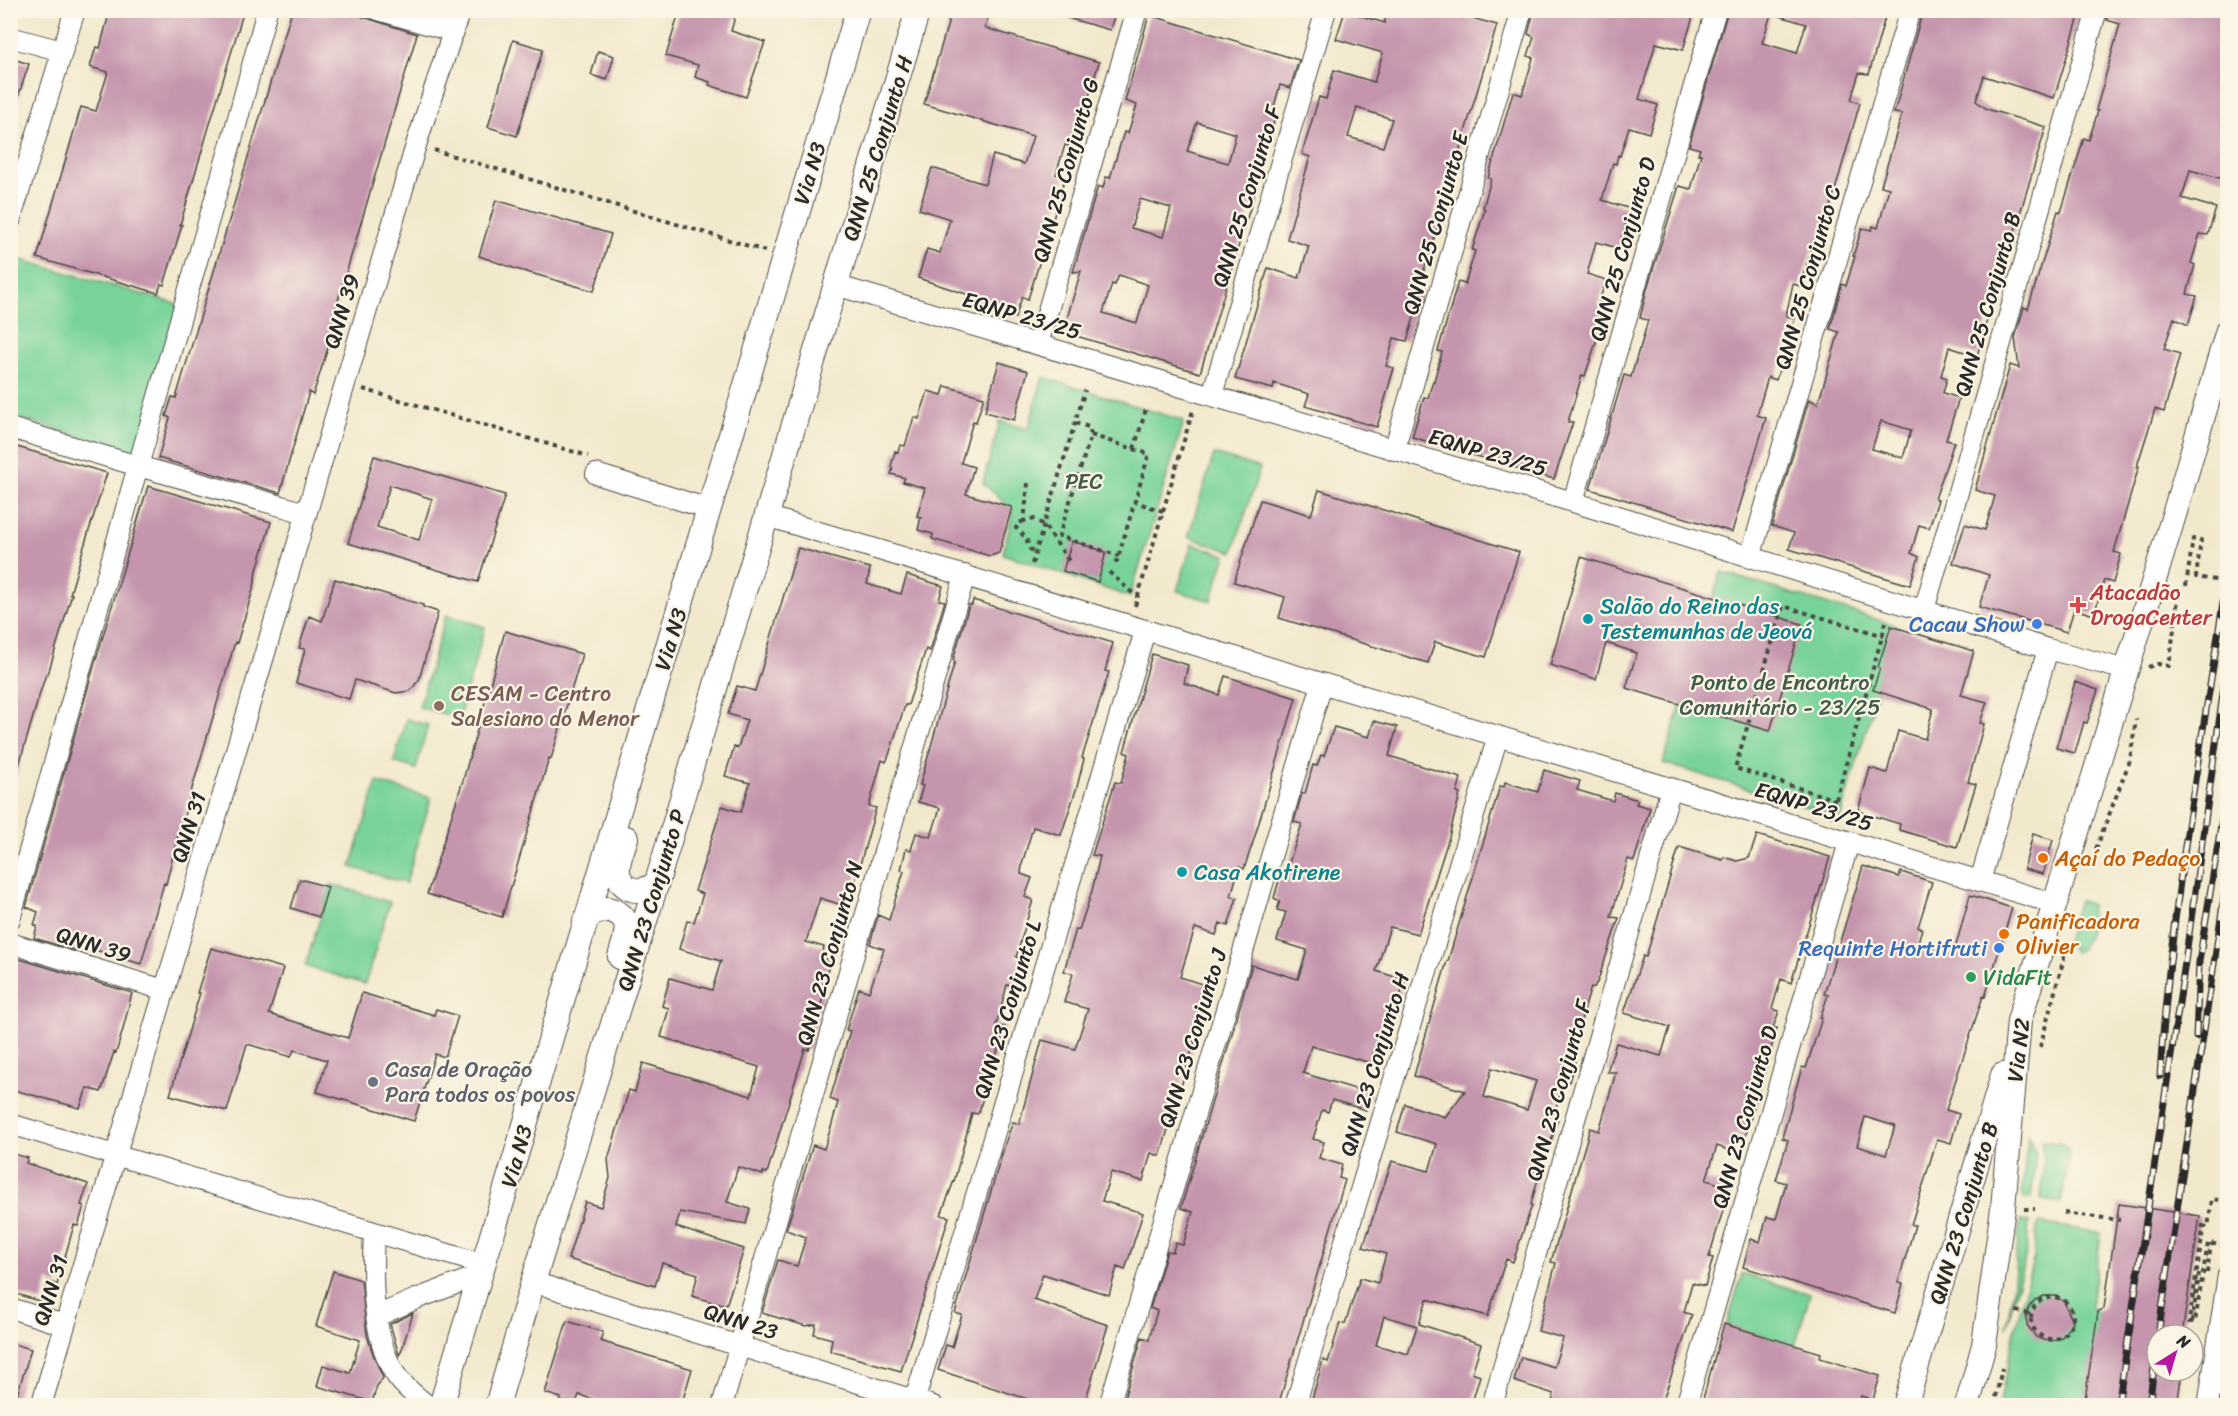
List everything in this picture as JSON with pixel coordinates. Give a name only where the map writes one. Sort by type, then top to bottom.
[{"type":"main road","name":"Via N3","points":[[441,1406],[858,10]]},
{"type":"main road","name":"QNN 25 Conjunto H","points":[[835,285],[918,10]]},
{"type":"main road","points":[[766,516],[835,285]]},
{"type":"main road","name":"Via N2","points":[[1967,1406],[1984,1345],[2003,1208],[2019,1021],[2130,680],[2228,330]]},
{"type":"main road","name":"QNN 23 Conjunto P","points":[[497,1406],[766,516]]},
{"type":"main road","points":[[657,882],[645,890],[631,889],[620,880],[618,867],[649,764],[659,675]]},
{"type":"main road","points":[[572,1157],[591,1051],[627,933],[624,920],[614,911],[599,910],[585,921]]},
{"type":"main road","name":"QNN 23 Conjunto B","points":[[1905,1406],[2019,1021]]},
{"type":"main road","points":[[446,1406],[453,1365]]},
{"type":"street","points":[[10,221],[75,10]]},
{"type":"street","points":[[10,919],[267,10]]},
{"type":"street","points":[[378,10],[454,32]]},
{"type":"street","name":"QNN 39","points":[[306,513],[416,145],[460,10]]},
{"type":"street","name":"QNN 25 Conjunto G","points":[[1038,344],[1137,10]]},
{"type":"street","name":"QNN 25 Conjunto F","points":[[1212,396],[1326,10]]},
{"type":"street","name":"QNN 25 Conjunto E","points":[[1394,450],[1522,10]]},
{"type":"street","name":"QNN 25 Conjunto D","points":[[1573,502],[1716,10]]},
{"type":"street","name":"QNN 25 Conjunto C","points":[[1750,558],[1910,10]]},
{"type":"street","name":"QNN 25 Conjunto B","points":[[1924,610],[2097,10]]},
{"type":"street","points":[[10,37],[62,51]]},
{"type":"street","name":"EQNP 23/25","points":[[835,285],[1573,502],[2048,649],[2130,680]]},
{"type":"street","points":[[10,428],[306,513]]},
{"type":"street","points":[[596,474],[709,509]]},
{"type":"street","name":"QNN 31","points":[[41,1406],[306,513]]},
{"type":"street","name":"EQNP 23/25","points":[[766,516],[2056,904]]},
{"type":"street","name":"QNN 23 Conjunto N","points":[[722,1406],[965,575]]},
{"type":"street","name":"QNN 23 Conjunto L","points":[[920,1404],[1144,631]]},
{"type":"street","points":[[1980,882],[2048,649]]},
{"type":"street","name":"QNN 23 Conjunto J","points":[[1108,1406],[1322,684]]},
{"type":"street","name":"QNN 23 Conjunto H","points":[[1295,1406],[1498,736]]},
{"type":"street","name":"QNN 23 Conjunto F","points":[[1492,1406],[1671,788]]},
{"type":"street","name":"QNN 23 Conjunto D","points":[[1686,1406],[1849,842]]},
{"type":"street","name":"QNN 39","points":[[10,943],[164,990]]},
{"type":"street","points":[[10,1124],[374,1232],[481,1270]]},
{"type":"street","points":[[374,1232],[372,1286],[390,1365],[411,1393],[428,1406]]},
{"type":"street","points":[[377,1316],[481,1270]]},
{"type":"street","points":[[2208,1406],[2228,1275]]},
{"type":"street","name":"QNN 23","points":[[533,1282],[739,1345],[920,1404]]},
{"type":"street","points":[[10,1308],[64,1325]]},
{"type":"path","points":[[416,145],[784,256]]},
{"type":"path","points":[[345,383],[601,460],[596,474]]},
{"type":"path","points":[[1032,564],[1085,390]]},
{"type":"path","points":[[1134,449],[1146,409]]},
{"type":"path","points":[[1135,606],[1193,410]]},
{"type":"path","points":[[1075,423],[1089,427],[1091,435],[1059,536],[1119,556]]},
{"type":"path","points":[[1091,435],[1149,454],[1119,556],[1117,561],[1113,560]]},
{"type":"path","points":[[1024,521],[1028,483]]},
{"type":"path","points":[[1135,502],[1163,511]]},
{"type":"path","points":[[1035,552],[1030,549],[1026,538],[1016,528],[1019,523],[1034,519],[1044,525],[1069,561]]},
{"type":"path","points":[[2186,586],[2193,539],[2201,540],[2196,577],[2228,582]]},
{"type":"path","points":[[1108,572],[1137,597]]},
{"type":"path","points":[[2092,858],[2130,760],[2139,697],[2130,680],[2148,667],[2158,664],[2169,666],[2178,599]]},
{"type":"path","points":[[1826,835],[1884,636],[1891,600]]},
{"type":"path","points":[[1836,800],[1734,768],[1746,726],[1783,606],[1884,636]]},
{"type":"path","points":[[2226,1201],[2212,1199],[2208,1227],[2202,1226],[2189,1322],[2195,1322],[2208,1243],[2228,1246]]},
{"type":"path","points":[[2023,1208],[2035,1209]]},
{"type":"path","points":[[2064,1213],[2120,1220]]},
{"type":"path","points":[[2044,1298],[2059,1298],[2070,1307],[2073,1322],[2071,1328],[2061,1338],[2048,1340],[2036,1333],[2030,1321],[2031,1314],[2038,1302],[2044,1298]]},
{"type":"path","points":[[2016,1311],[2031,1314]]},
{"type":"path","points":[[1994,1406],[2003,1365]]},
{"type":"green space","points":[[12,257],[184,306],[138,454],[11,416]]},
{"type":"green space","name":"PEC","points":[[1043,377],[1184,421],[1130,597],[1003,554],[1013,511],[983,483],[1000,421],[1028,429]]},
{"type":"green space","points":[[1214,454],[1260,468],[1233,552],[1188,537]]},
{"type":"green space","points":[[1192,544],[1226,555],[1211,601],[1177,591]]},
{"type":"green space","name":"Ponto de Encontro Comunitário - 23/25","points":[[1721,572],[1898,626],[1840,817],[1663,763]]},
{"type":"green space","points":[[446,615],[485,627],[459,718],[419,707]]},
{"type":"green space","points":[[406,719],[428,725],[416,769],[394,762]]},
{"type":"green space","points":[[377,782],[431,798],[406,883],[351,867]]},
{"type":"green space","points":[[331,884],[390,902],[365,984],[305,966]]},
{"type":"green space","points":[[2079,900],[2091,905],[2087,939],[2080,949],[2074,952],[2066,941]]},
{"type":"green space","points":[[2028,1136],[2036,1154],[2031,1199],[2024,1199],[2022,1194]]},
{"type":"green space","points":[[2041,1141],[2064,1144],[2070,1152],[2061,1203],[2041,1198],[2044,1158]]},
{"type":"green space","points":[[2020,1220],[2029,1222],[2026,1254],[2006,1328],[2013,1291]]},
{"type":"green space","points":[[2040,1223],[2101,1233],[2091,1306],[2097,1312],[2101,1312],[2088,1405],[1999,1406],[2015,1329],[2034,1257],[2037,1227]]},
{"type":"green space","points":[[1742,1274],[1810,1294],[1795,1346],[1727,1325]]},
{"type":"building","points":[[110,10],[244,10],[164,285],[161,284],[158,293],[37,258],[81,107],[96,111],[108,72],[90,67],[96,47],[100,48]]},
{"type":"building","points":[[292,10],[341,10],[417,34],[334,314],[337,314],[332,335],[313,395],[309,392],[280,493],[158,458],[170,418],[166,416],[172,397],[176,398]]},
{"type":"building","points":[[682,10],[737,10],[731,31],[765,42],[746,97],[709,85],[710,82],[695,77],[698,65],[666,56],[678,16]]},
{"type":"building","points":[[952,10],[990,10],[985,28],[1099,62],[1074,148],[1065,145],[1056,174],[1065,177],[1028,299],[1022,297],[1015,318],[966,303],[969,295],[918,278],[927,249],[940,253],[950,219],[919,209],[932,168],[985,184],[993,155],[1024,164],[1033,136],[924,104]]},
{"type":"building","points":[[1058,10],[1116,10],[1110,30],[1057,15]]},
{"type":"building","points":[[1386,10],[1459,10],[1458,14],[1497,25],[1450,182],[1445,180],[1432,223],[1438,226],[1420,283],[1424,284],[1407,341],[1394,338],[1386,366],[1394,368],[1377,427],[1305,406],[1309,394],[1274,383],[1273,389],[1235,379],[1268,268],[1299,278],[1309,246],[1287,239],[1310,157],[1302,154],[1319,97],[1326,99],[1334,70],[1374,82],[1383,53],[1336,39],[1345,11],[1385,23]],"holes":[[[1357,108],[1392,119],[1383,147],[1348,137]]]},
{"type":"building","points":[[1534,10],[1695,10],[1683,50],[1656,43],[1639,99],[1658,105],[1649,133],[1629,127],[1620,156],[1618,155],[1616,164],[1613,163],[1602,200],[1631,209],[1618,248],[1596,242],[1587,274],[1606,280],[1598,305],[1607,308],[1585,376],[1582,375],[1568,422],[1573,422],[1554,479],[1412,437],[1424,397],[1428,398],[1434,381],[1442,352],[1438,351],[1458,282],[1465,284],[1475,251],[1472,250],[1485,209],[1483,208],[1491,179],[1488,178],[1513,92],[1522,95],[1533,58],[1528,56],[1534,37],[1528,34]]},
{"type":"building","points":[[1728,10],[1761,10],[1771,14],[1762,43],[1797,53],[1806,24],[1776,15],[1776,10],[1887,10],[1869,74],[1859,73],[1851,100],[1860,103],[1819,246],[1813,245],[1800,286],[1793,284],[1786,316],[1795,318],[1776,380],[1768,377],[1757,415],[1766,418],[1732,532],[1590,489],[1624,375],[1631,377],[1640,349],[1648,320],[1640,318],[1679,186],[1691,189],[1701,154],[1698,154],[1700,149],[1689,146]]},
{"type":"building","points":[[1923,10],[2081,10],[2054,98],[1984,76],[1976,101],[1987,109],[2046,127],[2003,270],[2001,269],[1977,356],[1949,347],[1941,376],[1947,378],[1943,393],[1959,398],[1946,440],[1954,442],[1935,499],[1938,500],[1929,528],[1919,525],[1911,553],[1919,557],[1910,585],[1789,549],[1794,533],[1772,526],[1809,399],[1818,404],[1839,332],[1830,329],[1842,284],[1846,286],[1862,228],[1872,230],[1873,226],[1878,228],[1889,188],[1881,186],[1902,114],[1894,113]],"holes":[[[1881,421],[1911,430],[1903,458],[1872,449]]]},
{"type":"building","points":[[2109,10],[2228,10],[2228,164],[2223,179],[2190,170],[2182,198],[2216,208],[2208,235],[2200,234],[2191,263],[2195,265],[2187,294],[2197,296],[2188,325],[2174,318],[2164,349],[2180,354],[2164,412],[2155,409],[2137,466],[2139,466],[2114,552],[2121,554],[2113,583],[2104,580],[2094,615],[2074,609],[2067,632],[1979,607],[1989,575],[1953,563],[1965,524],[1985,530],[1995,496],[1975,490],[2010,365],[2019,368],[2015,338],[2024,307],[2028,309],[2058,211],[2061,212],[2084,138],[2089,140],[2098,111],[2096,110],[2120,24],[2107,20]]},
{"type":"building","points":[[1149,15],[1299,60],[1290,88],[1280,85],[1272,114],[1276,115],[1259,172],[1261,172],[1200,373],[1063,332],[1081,271],[1073,272],[1098,186],[1103,188],[1106,177],[1110,178],[1124,132],[1128,133],[1137,105],[1125,101]],"holes":[[[1197,122],[1236,134],[1228,163],[1187,151]],[[1140,199],[1171,208],[1163,237],[1131,228]],[[1119,275],[1148,285],[1137,323],[1103,313],[1112,284],[1115,285]]]},
{"type":"building","points":[[513,40],[543,49],[517,136],[488,127]]},
{"type":"building","points":[[598,51],[614,56],[607,80],[591,75]]},
{"type":"building","points":[[10,58],[29,64],[13,112],[10,112]]},
{"type":"building","points":[[496,200],[611,234],[594,291],[479,256]]},
{"type":"building","points":[[999,362],[1028,371],[1014,420],[985,412]]},
{"type":"building","points":[[945,386],[984,397],[976,422],[973,421],[961,463],[974,467],[966,494],[1012,507],[999,553],[990,556],[932,539],[933,534],[918,530],[921,517],[917,516],[925,488],[903,482],[905,478],[891,474],[895,451],[898,452],[900,445],[905,446],[914,417],[919,419],[928,391],[942,395]]},
{"type":"building","points":[[10,445],[107,473],[15,779],[10,778]]},
{"type":"building","points":[[374,456],[505,495],[478,582],[348,543]],"holes":[[[390,485],[432,499],[419,540],[377,527]]]},
{"type":"building","points":[[148,486],[271,522],[255,583],[237,643],[235,642],[141,964],[79,945],[77,951],[34,938],[37,926],[34,925],[38,912],[26,907]]},
{"type":"building","points":[[1319,490],[1519,552],[1486,657],[1435,642],[1428,663],[1279,618],[1285,597],[1234,582],[1260,500],[1311,515]]},
{"type":"building","points":[[1072,541],[1106,552],[1098,582],[1063,571]]},
{"type":"building","points":[[798,548],[870,568],[867,584],[901,594],[907,575],[943,586],[939,600],[945,601],[930,651],[926,649],[889,755],[886,762],[882,760],[869,806],[876,808],[848,907],[820,898],[806,942],[824,947],[822,955],[827,956],[826,961],[830,963],[821,991],[824,993],[809,1050],[805,1049],[767,1173],[763,1172],[763,1175],[738,1167],[727,1202],[750,1209],[746,1224],[680,1212],[676,1227],[744,1249],[726,1306],[692,1296],[698,1274],[662,1263],[655,1286],[568,1259],[585,1202],[601,1207],[610,1178],[608,1159],[629,1090],[635,1092],[643,1063],[751,1096],[759,1067],[661,1037],[669,1008],[662,1006],[670,978],[712,990],[721,961],[679,949],[687,921],[694,922],[703,894],[695,891],[722,806],[741,812],[750,783],[725,776],[734,747],[738,748],[747,720],[728,714],[737,686],[755,691]]},
{"type":"building","points":[[1581,557],[1802,624],[1770,731],[1626,688],[1637,653],[1606,643],[1596,679],[1550,665]]},
{"type":"building","points":[[335,579],[423,605],[423,607],[438,612],[419,680],[410,691],[396,693],[355,680],[349,699],[296,683],[305,649],[299,648],[309,616],[322,621]]},
{"type":"building","points":[[973,600],[1113,643],[1105,671],[1109,672],[1061,835],[1033,827],[1022,864],[1021,874],[1032,878],[1025,897],[1033,900],[1016,957],[1024,959],[1016,987],[1007,985],[996,1026],[1005,1027],[978,1114],[972,1113],[955,1178],[941,1215],[949,1217],[901,1371],[830,1351],[832,1339],[814,1334],[816,1324],[806,1326],[762,1313],[778,1260],[797,1266],[806,1237],[786,1230],[813,1145],[824,1149],[832,1124],[838,1102],[830,1099],[850,1031],[846,1030],[859,988],[869,992],[884,949],[870,944],[878,915],[889,920],[904,871],[901,870],[906,849],[911,850],[916,833],[931,837],[940,808],[918,802],[923,786],[920,785],[955,661],[953,660],[969,605],[972,605]]},
{"type":"building","points":[[1891,626],[1974,651],[1961,695],[1987,702],[1980,723],[1984,724],[1968,782],[1976,784],[1957,847],[1899,830],[1900,824],[1858,811],[1870,768],[1887,773],[1898,731],[1925,739],[1933,709],[1873,690]]},
{"type":"building","points":[[505,631],[582,654],[502,917],[427,894],[464,777]]},
{"type":"building","points":[[1152,654],[1188,665],[1184,683],[1219,695],[1225,676],[1296,698],[1244,869],[1239,867],[1231,896],[1237,898],[1228,926],[1220,923],[1216,935],[1195,928],[1180,977],[1211,987],[1160,1156],[1151,1153],[1143,1181],[1111,1172],[1102,1201],[1143,1213],[1125,1270],[1117,1267],[1109,1295],[1043,1274],[1034,1300],[1108,1325],[1084,1406],[1049,1406],[938,1370],[946,1345],[952,1347],[962,1315],[955,1313],[972,1255],[1006,1141],[1013,1122],[1019,1124],[1042,1040],[1075,1049],[1088,1009],[1064,1002],[1073,974],[1064,971],[1076,929],[1079,930],[1092,891],[1100,856],[1092,855],[1115,782],[1121,783],[1129,754],[1124,752]]},
{"type":"building","points":[[2075,682],[2098,690],[2087,723],[2084,722],[2075,753],[2056,748]]},
{"type":"building","points":[[1374,721],[1397,727],[1389,756],[1461,778],[1457,793],[1460,794],[1449,837],[1418,934],[1390,927],[1376,971],[1405,980],[1384,1050],[1375,1047],[1371,1063],[1311,1046],[1303,1073],[1371,1094],[1366,1110],[1332,1100],[1328,1112],[1322,1110],[1313,1139],[1324,1142],[1319,1158],[1342,1165],[1339,1178],[1345,1180],[1278,1406],[1122,1406],[1142,1337],[1149,1340],[1157,1311],[1150,1308],[1167,1251],[1173,1252],[1175,1243],[1183,1245],[1193,1212],[1181,1208],[1252,965],[1298,979],[1307,950],[1277,941],[1286,912],[1277,910],[1280,901],[1274,898],[1281,873],[1285,875],[1302,824],[1294,822],[1302,793],[1305,794],[1313,765],[1317,766],[1321,755],[1324,756],[1334,727],[1369,737]]},
{"type":"building","points":[[1544,770],[1580,781],[1577,790],[1613,801],[1615,793],[1638,800],[1636,804],[1650,808],[1634,861],[1628,859],[1611,917],[1619,918],[1597,983],[1594,988],[1591,987],[1569,1060],[1575,1061],[1569,1082],[1564,1081],[1553,1117],[1558,1119],[1549,1147],[1542,1146],[1534,1174],[1539,1175],[1532,1205],[1513,1262],[1506,1259],[1488,1316],[1427,1299],[1419,1324],[1481,1344],[1472,1373],[1480,1376],[1471,1406],[1310,1406],[1323,1360],[1328,1362],[1340,1323],[1345,1324],[1360,1278],[1378,1283],[1386,1254],[1363,1247],[1392,1161],[1429,1171],[1437,1144],[1397,1132],[1405,1104],[1445,1117],[1465,1091],[1414,1076],[1500,786],[1504,787],[1505,782],[1538,792]],"holes":[[[1492,1068],[1536,1081],[1527,1110],[1484,1097]],[[1384,1316],[1417,1326],[1408,1354],[1376,1345]]]},
{"type":"building","name":"Açaí do Pedaço","points":[[2033,834],[2053,840],[2043,874],[2024,869]]},
{"type":"building","points":[[1757,835],[1830,857],[1791,983],[1781,979],[1772,1009],[1779,1011],[1773,1028],[1777,1028],[1744,1141],[1736,1134],[1731,1151],[1717,1146],[1706,1180],[1730,1187],[1709,1257],[1713,1258],[1705,1286],[1692,1283],[1684,1312],[1692,1315],[1661,1406],[1551,1406],[1554,1394],[1514,1381],[1521,1357],[1554,1367],[1563,1338],[1538,1331],[1556,1263],[1551,1262],[1590,1128],[1599,1131],[1616,1072],[1607,1072],[1616,1043],[1661,1056],[1670,1027],[1624,1013],[1643,956],[1646,957],[1679,847],[1723,860],[1724,857],[1737,861],[1749,858]]},
{"type":"building","points":[[1863,866],[1899,877],[1901,872],[1932,882],[1918,927],[1922,929],[1917,945],[1953,956],[1970,895],[2012,908],[1985,997],[1983,996],[1946,1110],[1959,1114],[1951,1143],[1937,1139],[1911,1225],[1915,1225],[1898,1283],[1903,1284],[1895,1313],[1743,1267],[1751,1239],[1760,1242],[1767,1217],[1776,1219],[1786,1183],[1776,1180],[1788,1140],[1782,1138],[1802,1067],[1806,1068],[1822,1018],[1820,1018],[1828,995],[1824,994]],"holes":[[[1865,1117],[1895,1126],[1886,1155],[1857,1146]]]},
{"type":"building","points":[[300,879],[328,887],[319,917],[291,908]]},
{"type":"building","points":[[211,948],[283,968],[269,1014],[348,1038],[362,993],[434,1015],[436,1009],[458,1016],[445,1057],[435,1054],[414,1121],[317,1092],[327,1060],[294,1050],[291,1057],[247,1044],[227,1111],[170,1095]]},
{"type":"building","points":[[10,956],[132,993],[116,1053],[114,1052],[101,1092],[87,1088],[80,1108],[10,1089]]},
{"type":"building","points":[[10,1153],[28,1158],[26,1163],[88,1184],[81,1205],[84,1206],[78,1226],[74,1225],[57,1285],[48,1281],[42,1302],[10,1292]]},
{"type":"building","points":[[2119,1204],[2200,1216],[2184,1323],[2145,1323],[2145,1383],[2180,1383],[2177,1406],[2084,1406],[2098,1312],[2104,1308]]},
{"type":"building","points":[[333,1271],[361,1280],[367,1335],[383,1378],[377,1386],[372,1402],[317,1386],[323,1365],[350,1373],[360,1340],[316,1326]]},
{"type":"building","points":[[2044,1296],[2055,1296],[2064,1302],[2073,1322],[2062,1337],[2052,1341],[2036,1337],[2027,1325],[2026,1314],[2029,1307],[2035,1300]]},
{"type":"building","points":[[413,1313],[401,1352],[399,1355],[390,1324]]},
{"type":"building","points":[[567,1321],[603,1332],[600,1341],[692,1369],[681,1406],[616,1406],[579,1395],[575,1405],[560,1401],[561,1398],[545,1393]]},
{"type":"building","points":[[1724,1324],[1821,1353],[1820,1358],[1880,1376],[1873,1400],[1861,1396],[1858,1406],[1701,1406]]},
{"type":"building","points":[[10,1343],[31,1349],[14,1405],[10,1404]]},
{"type":"railway","points":[[2160,1076],[2179,887],[2228,571]]},
{"type":"railway","points":[[2118,1406],[2228,659]]},
{"type":"railway","points":[[2196,1037],[2199,962],[2228,782]]},
{"type":"railway","points":[[2160,1323],[2228,871]]},
{"type":"railway","points":[[2149,1406],[2152,1383]]},
{"type":"place","name":"Atacadão DrogaCenter","points":[[2078,605]]},
{"type":"place","name":"Salão do Reino das Testemunhas de Jeová","points":[[1588,619]]},
{"type":"place","name":"Cacau Show","points":[[2037,624]]},
{"type":"place","name":"CESAM - Centro Salesiano do Menor","points":[[439,706]]},
{"type":"place","name":"Açaí do Pedaço","points":[[2043,858]]},
{"type":"place","name":"Casa Akotirene","points":[[1182,872]]},
{"type":"place","name":"Panificadora Olivier","points":[[2004,934]]},
{"type":"place","name":"Requinte Hortifruti","points":[[1999,948]]},
{"type":"place","name":"VidaFit","points":[[1971,977]]},
{"type":"place","name":"Casa de Oração Para todos os povos","points":[[373,1082]]}]
